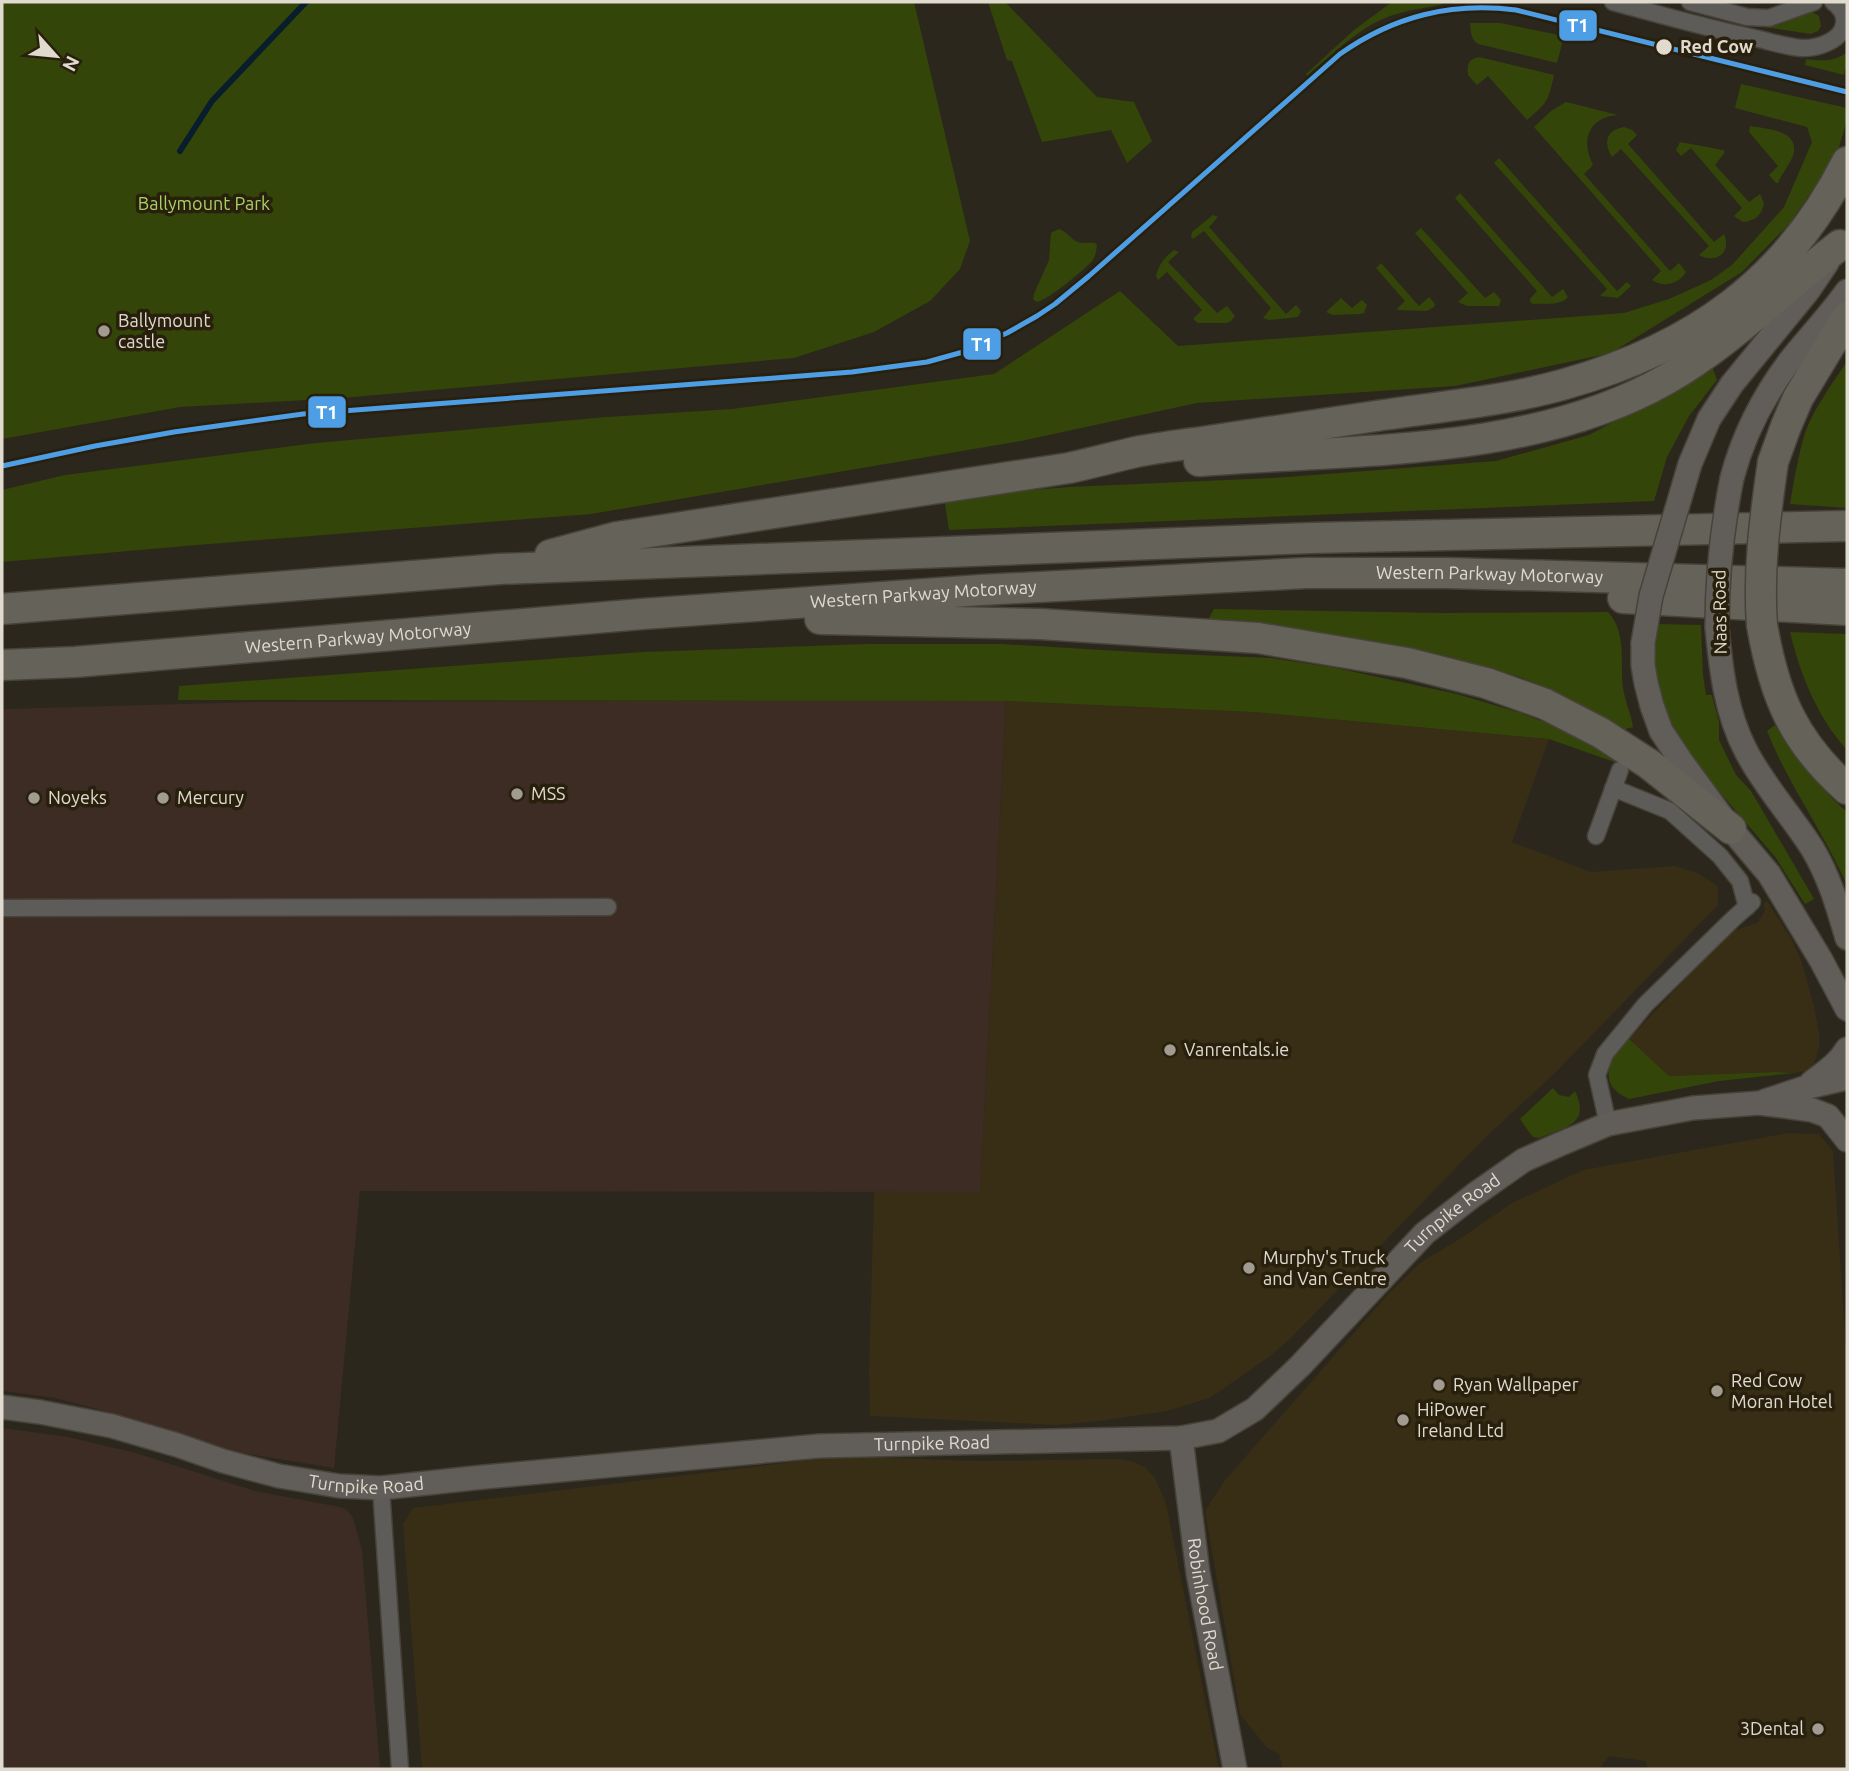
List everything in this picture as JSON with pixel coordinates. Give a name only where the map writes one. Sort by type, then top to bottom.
[{"type":"highway","points":[[499,569],[617,537],[1069,468],[1137,452],[1498,398],[1564,384],[1612,369],[1655,351],[1691,333],[1746,294],[1786,255],[1810,225],[1832,193],[1847,162]]},
{"type":"highway","points":[[1069,468],[1442,444],[1513,434],[1556,423],[1633,396],[1667,379],[1721,344],[1839,245]]},
{"type":"highway","points":[[1847,317],[1798,398],[1773,462],[1760,561],[1759,592],[1768,662],[1781,700],[1807,746],[1847,789]]},
{"type":"highway","name":"Western Parkway Motorway","points":[[2,609],[499,569],[1311,538],[1847,526]]},
{"type":"highway","name":"Western Parkway Motorway","points":[[2,665],[75,662],[642,614],[981,590],[1306,573],[1447,573],[1847,584]]},
{"type":"highway","points":[[1447,573],[1510,591],[1847,610]]},
{"type":"highway","points":[[642,614],[1040,624],[1258,638],[1406,663],[1486,683],[1545,704],[1601,733],[1649,764],[1731,830]]},
{"type":"street","points":[[1613,2],[1742,36],[1801,48],[1815,47],[1833,40],[1841,33],[1844,15],[1833,2]]},
{"type":"street","points":[[1690,2],[1747,17],[1769,19],[1814,2]]},
{"type":"street","points":[[1839,245],[1808,291],[1732,384],[1709,419],[1690,464],[1651,596],[1643,643],[1643,665],[1652,706],[1661,731],[1731,830],[1769,874],[1847,1009]]},
{"type":"street","name":"Naas Road","points":[[1847,291],[1788,364],[1748,430],[1739,453],[1724,514],[1717,590],[1721,667],[1735,726],[1760,775],[1813,849],[1832,889],[1847,938]]},
{"type":"street","points":[[1596,836],[1620,770]]},
{"type":"street","points":[[1608,1124],[1597,1075],[1605,1054],[1645,1005],[1750,904],[1740,881],[1720,856],[1670,811],[1613,788]]},
{"type":"street","points":[[2,908],[608,908]]},
{"type":"street","points":[[1804,1088],[1829,1070],[1847,1049]]},
{"type":"street","points":[[1759,1103],[1804,1088],[1847,1078]]},
{"type":"street","points":[[1759,1103],[1812,1110],[1828,1116],[1847,1140]]},
{"type":"street","name":"Turnpike Road","points":[[2,1407],[112,1426],[279,1476],[339,1486],[381,1488],[819,1446],[1181,1438],[1218,1431],[1255,1409],[1300,1366],[1425,1233],[1524,1160],[1608,1124],[1693,1108],[1759,1103]]},
{"type":"street","name":"Robinhood Road","points":[[1181,1438],[1198,1573],[1235,1769]]},
{"type":"street","points":[[381,1488],[400,1769]]},
{"type":"shaded area","points":[[1006,701],[1253,712],[1549,739],[1512,842],[1591,872],[1675,866],[1697,873],[1718,886],[1718,905],[1558,1070],[1486,1137],[1290,1339],[1210,1398],[1167,1411],[1056,1425],[870,1416],[874,1192],[980,1191]]},
{"type":"shaded area","points":[[1006,701],[980,1192],[360,1191],[334,1468],[230,1451],[138,1420],[55,1398],[2,1391],[2,709],[256,702]]},
{"type":"shaded area","points":[[1767,901],[1791,938],[1801,960],[1819,1033],[1819,1047],[1814,1064],[1805,1071],[1795,1073],[1668,1076],[1629,1039],[1704,959],[1702,957],[1729,932],[1757,923],[1765,909],[1763,904]]},
{"type":"shaded area","points":[[1789,1133],[1819,1134],[1833,1151],[1847,1364],[1847,1769],[1649,1769],[1645,1761],[1609,1756],[1599,1769],[1283,1769],[1279,1754],[1266,1747],[1240,1714],[1205,1511],[1225,1480],[1389,1293],[1420,1263],[1512,1203],[1583,1170]]},
{"type":"shaded area","points":[[2,1428],[68,1437],[136,1453],[255,1491],[347,1510],[353,1518],[362,1550],[380,1769],[2,1769]]},
{"type":"shaded area","points":[[842,1456],[977,1461],[1115,1459],[1132,1461],[1145,1467],[1155,1478],[1166,1503],[1219,1769],[422,1769],[403,1524],[413,1508]]},
{"type":"green space","name":"Ballymount Park","points":[[2,2],[914,2],[970,241],[960,269],[930,301],[874,332],[794,358],[342,398],[180,407],[2,439]]},
{"type":"green space","points":[[988,2],[1005,2],[1097,97],[1134,102],[1152,141],[1127,163],[1111,130],[1042,142],[1012,61],[1007,60]]},
{"type":"green space","points":[[1392,2],[1444,2],[1378,21],[1346,42],[1307,76],[1306,74],[1354,30]]},
{"type":"green space","points":[[1812,12],[1819,16],[1821,26],[1811,34],[1752,25],[1779,25]]},
{"type":"green space","points":[[1470,23],[1500,23],[1564,36],[1557,63],[1478,44],[1472,37]]},
{"type":"green space","points":[[1847,52],[1847,70],[1844,75],[1805,65],[1806,59],[1833,59]]},
{"type":"green space","points":[[1479,57],[1554,75],[1546,101],[1527,120],[1488,76],[1477,85],[1468,75],[1469,63]]},
{"type":"green space","points":[[1741,84],[1847,108],[1847,120],[1837,154],[1790,223],[1742,272],[1611,353],[1455,386],[1197,403],[1021,441],[591,514],[2,562],[2,490],[65,475],[316,443],[607,417],[732,409],[994,374],[1120,291],[1178,346],[1624,313],[1669,299],[1711,280],[1732,265],[1784,207],[1812,142],[1807,127],[1735,108]]},
{"type":"green space","points":[[1566,102],[1618,115],[1600,120],[1590,131],[1587,147],[1593,165],[1584,174],[1670,271],[1679,263],[1686,272],[1671,284],[1652,280],[1661,271],[1534,127],[1551,111]]},
{"type":"green space","points":[[1750,126],[1785,134],[1794,144],[1793,156],[1778,183],[1769,175],[1778,166],[1749,132]]},
{"type":"green space","points":[[1624,127],[1637,135],[1628,144],[1714,242],[1724,234],[1726,247],[1721,255],[1711,258],[1699,255],[1709,246],[1621,149],[1612,157],[1608,138],[1613,131]]},
{"type":"green space","points":[[1680,142],[1723,150],[1725,152],[1715,165],[1749,202],[1760,194],[1764,203],[1757,217],[1743,222],[1734,216],[1742,208],[1691,148],[1681,156],[1676,150]]},
{"type":"green space","points":[[1499,158],[1617,291],[1627,282],[1631,286],[1618,298],[1600,296],[1607,289],[1494,163]]},
{"type":"green space","points":[[1460,193],[1552,297],[1563,289],[1568,297],[1557,303],[1530,302],[1537,291],[1455,198]]},
{"type":"green space","points":[[1213,215],[1218,217],[1209,227],[1286,314],[1296,305],[1301,311],[1298,317],[1269,320],[1263,318],[1271,308],[1204,231],[1193,239],[1191,237],[1192,232]]},
{"type":"green space","points":[[1421,228],[1485,298],[1494,292],[1501,300],[1499,306],[1467,306],[1458,302],[1468,293],[1415,233]]},
{"type":"green space","points":[[1059,229],[1078,242],[1095,243],[1095,255],[1088,265],[1066,284],[1037,302],[1033,299],[1034,294],[1049,260],[1051,233]]},
{"type":"green space","points":[[1174,250],[1179,252],[1168,262],[1217,313],[1227,306],[1235,316],[1231,321],[1198,323],[1193,319],[1202,310],[1167,272],[1158,280],[1156,276],[1161,264]]},
{"type":"green space","points":[[1381,263],[1419,306],[1429,297],[1435,304],[1434,307],[1427,311],[1398,310],[1405,301],[1376,268]]},
{"type":"green space","points":[[1341,298],[1352,308],[1362,300],[1367,305],[1364,313],[1333,315],[1326,312]]},
{"type":"green space","points":[[1847,362],[1847,508],[1790,504],[1798,459],[1808,425]]},
{"type":"green space","points":[[1713,369],[1717,380],[1689,416],[1667,457],[1654,501],[949,530],[944,497],[1069,487],[1274,478],[1496,461],[1589,435]]},
{"type":"green space","points":[[1214,609],[1443,613],[1608,612],[1620,638],[1623,688],[1633,727],[1622,730],[1559,693],[1520,677],[1447,656],[1386,644],[1220,626],[1209,618]]},
{"type":"green space","points":[[1655,624],[1701,625],[1706,695],[1712,695],[1719,722],[1719,740],[1736,775],[1751,791],[1814,899],[1805,904],[1776,858],[1683,749],[1672,729],[1657,686],[1654,659]]},
{"type":"green space","points":[[1790,632],[1847,634],[1847,750],[1818,709],[1799,664]]},
{"type":"green space","points":[[866,644],[1003,644],[1271,658],[1336,668],[1457,694],[1521,713],[1557,727],[1622,761],[1620,764],[1549,739],[1253,712],[1006,701],[178,700],[179,686],[643,652]]},
{"type":"green space","points":[[1775,725],[1808,772],[1847,812],[1847,885],[1767,731]]},
{"type":"green space","points":[[1627,1037],[1669,1076],[1795,1073],[1719,1081],[1629,1099],[1618,1093],[1609,1079],[1611,1063]]},
{"type":"green space","points":[[1553,1088],[1559,1095],[1569,1097],[1575,1091],[1580,1111],[1573,1123],[1566,1127],[1539,1138],[1533,1137],[1520,1119]]},
{"type":"waterway","points":[[180,151],[212,101],[306,2]]},
{"type":"transit line","name":"T1","points":[[2,466],[174,432],[303,414],[852,372],[927,362],[963,352],[1007,333],[1055,304],[1340,54],[1402,21],[1446,10],[1516,10],[1847,92]]},
{"type":"place","name":"Red Cow","points":[[1664,47]]},
{"type":"place","name":"Ballymount castle","points":[[104,331]]},
{"type":"place","name":"MSS","points":[[517,794]]},
{"type":"place","name":"Noyeks","points":[[34,798]]},
{"type":"place","name":"Mercury","points":[[163,798]]},
{"type":"place","name":"Vanrentals.ie","points":[[1170,1050]]},
{"type":"place","name":"Murphy's Truck and Van Centre","points":[[1249,1268]]},
{"type":"place","name":"Ryan Wallpaper","points":[[1439,1385]]},
{"type":"place","name":"Red Cow Moran Hotel","points":[[1717,1391]]},
{"type":"place","name":"HiPower Ireland Ltd","points":[[1403,1420]]},
{"type":"place","name":"3Dental","points":[[1818,1729]]}]
